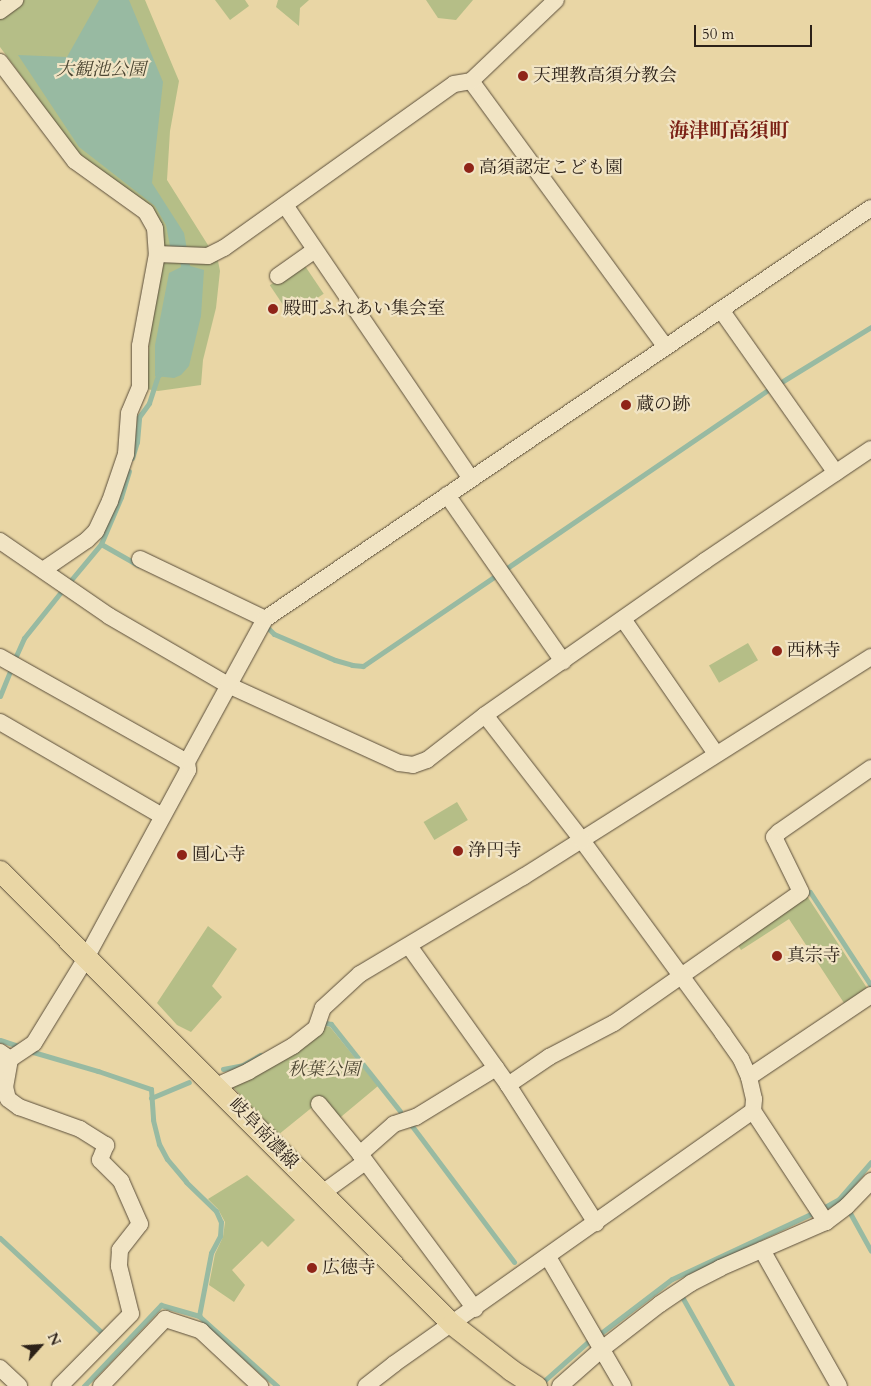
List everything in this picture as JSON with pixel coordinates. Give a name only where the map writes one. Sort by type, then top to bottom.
[{"type":"main road","name":"岐阜南濃線","points":[[0,871],[452,1324],[511,1370],[536,1386]]},
{"type":"street","points":[[0,11],[15,0]]},
{"type":"street","points":[[157,254],[208,256],[216,253],[454,84],[471,81],[556,0]]},
{"type":"street","points":[[0,62],[75,161],[146,212],[154,228],[157,254],[140,346],[140,387],[129,413],[126,454],[110,501],[96,531],[87,540],[43,570]]},
{"type":"street","points":[[471,81],[665,346]]},
{"type":"street","points":[[285,205],[471,479]]},
{"type":"street","points":[[60,1386],[131,1314],[120,1266],[120,1250],[140,1224],[121,1181],[100,1160],[106,1145],[80,1129],[19,1107],[8,1099],[3,1059],[34,1043],[86,958],[188,770],[187,762],[265,619],[871,208]]},
{"type":"street","points":[[278,276],[315,250]]},
{"type":"street","points":[[721,310],[836,472]]},
{"type":"street","points":[[0,541],[108,616],[228,685],[399,763],[412,765],[427,760],[485,715],[871,449]]},
{"type":"street","points":[[447,495],[563,661]]},
{"type":"street","points":[[140,559],[265,619]]},
{"type":"street","points":[[623,619],[716,754]]},
{"type":"street","points":[[0,657],[187,762]]},
{"type":"street","points":[[216,1086],[249,1071],[293,1046],[316,1028],[323,1008],[360,974],[582,840],[871,657]]},
{"type":"street","points":[[485,715],[582,840],[682,975],[741,1059],[749,1077],[754,1099],[753,1111],[826,1222]]},
{"type":"street","points":[[0,722],[162,816]]},
{"type":"street","points":[[508,1085],[549,1057],[614,1022],[801,892],[774,837],[778,832],[871,768]]},
{"type":"street","points":[[409,946],[508,1085],[596,1223]]},
{"type":"street","points":[[749,1077],[871,995]]},
{"type":"street","points":[[321,1194],[362,1158],[394,1124],[416,1117],[496,1068]]},
{"type":"street","points":[[319,1104],[362,1158],[475,1309]]},
{"type":"street","points":[[366,1386],[394,1364],[475,1309],[753,1111]]},
{"type":"street","points":[[560,1386],[602,1349],[660,1304],[691,1283],[826,1222],[847,1206],[871,1180]]},
{"type":"street","points":[[762,1250],[839,1386]]},
{"type":"street","points":[[548,1257],[624,1386]]},
{"type":"street","points":[[101,1386],[165,1319],[201,1331],[260,1386]]},
{"type":"street","points":[[0,1368],[20,1386]]},
{"type":"green space","name":"大観池公園","points":[[24,0],[145,0],[179,81],[170,131],[167,180],[218,261],[220,271],[216,308],[203,360],[201,385],[158,391],[146,389],[152,309],[164,242],[161,223],[143,201],[78,153],[0,47],[0,17]]},
{"type":"green space","points":[[215,0],[245,0],[249,6],[230,20]]},
{"type":"green space","points":[[278,0],[309,0],[300,8],[299,26],[276,7]]},
{"type":"green space","points":[[426,0],[473,0],[456,20],[438,18]]},
{"type":"green space","points":[[303,263],[324,294],[291,316],[270,285]]},
{"type":"green space","points":[[748,643],[758,660],[719,683],[709,666]]},
{"type":"green space","points":[[457,802],[468,820],[434,840],[424,822]]},
{"type":"green space","points":[[807,896],[867,988],[844,1003],[789,919],[741,950],[736,942]]},
{"type":"green space","points":[[208,926],[237,949],[212,986],[222,997],[191,1032],[177,1025],[157,1003]]},
{"type":"green space","name":"秋葉公園","points":[[324,1026],[330,1027],[378,1086],[336,1121],[320,1101],[278,1135],[233,1087]]},
{"type":"green space","points":[[247,1175],[295,1220],[268,1247],[262,1241],[232,1270],[245,1285],[234,1302],[209,1285],[215,1254],[223,1237],[225,1222],[218,1209],[208,1199]]},
{"type":"shaded area","points":[[99,0],[129,0],[163,82],[152,183],[184,233],[190,266],[204,270],[201,316],[189,366],[181,375],[174,378],[155,376],[155,345],[169,273],[181,267],[179,248],[170,246],[166,225],[155,206],[79,147],[18,55],[67,57]]},
{"type":"waterway","points":[[783,381],[871,327]]},
{"type":"waterway","points":[[132,458],[137,442],[139,417],[149,403],[158,376],[161,373]]},
{"type":"waterway","points":[[504,570],[771,388]]},
{"type":"waterway","points":[[71,580],[101,544],[121,497],[129,471]]},
{"type":"waterway","points":[[101,544],[138,565]]},
{"type":"waterway","points":[[269,629],[274,634],[335,660],[363,666],[497,575]]},
{"type":"waterway","points":[[16,656],[24,638],[60,593]]},
{"type":"waterway","points":[[0,696],[11,669]]},
{"type":"waterway","points":[[810,892],[870,984]]},
{"type":"waterway","points":[[326,1023],[331,1024],[400,1111]]},
{"type":"waterway","points":[[0,1040],[18,1046]]},
{"type":"waterway","points":[[33,1052],[151,1089],[153,1120],[159,1144],[167,1159],[186,1182],[216,1211],[221,1222],[220,1236],[211,1253],[199,1316]]},
{"type":"waterway","points":[[223,1069],[243,1065],[260,1055]]},
{"type":"waterway","points":[[151,1098],[189,1082]]},
{"type":"waterway","points":[[412,1126],[514,1262]]},
{"type":"waterway","points":[[823,1208],[839,1199],[871,1162]]},
{"type":"waterway","points":[[850,1213],[871,1251]]},
{"type":"waterway","points":[[601,1333],[672,1279],[811,1214]]},
{"type":"waterway","points":[[0,1238],[101,1332]]},
{"type":"waterway","points":[[681,1295],[732,1386]]},
{"type":"waterway","points":[[84,1386],[161,1305],[199,1316],[277,1386]]},
{"type":"waterway","points":[[545,1380],[590,1340]]},
{"type":"place","name":"天理教高須分教会","points":[[523,76]]},
{"type":"place","name":"高須認定こども園","points":[[469,168]]},
{"type":"place","name":"殿町ふれあい集会室","points":[[273,309]]},
{"type":"place","name":"蔵の跡","points":[[626,405]]},
{"type":"place","name":"西林寺","points":[[777,651]]},
{"type":"place","name":"浄円寺","points":[[458,851]]},
{"type":"place","name":"圓心寺","points":[[182,855]]},
{"type":"place","name":"真宗寺","points":[[777,956]]},
{"type":"place","name":"広徳寺","points":[[312,1268]]},
{"type":"district","name":"海津町高須町","points":[[729,130]]}]
